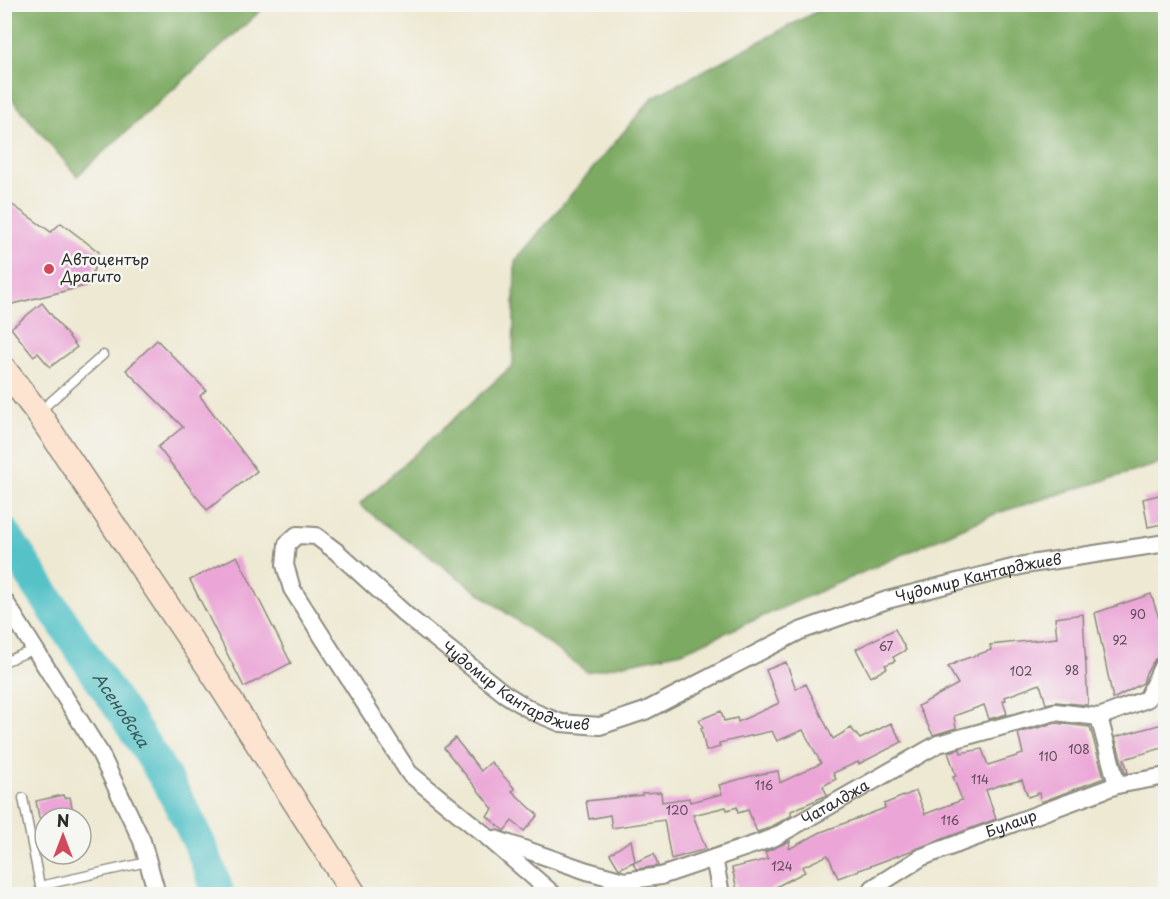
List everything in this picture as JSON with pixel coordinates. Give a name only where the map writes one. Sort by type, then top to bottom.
[{"type":"main road","points":[[4,369],[38,413],[212,672],[354,894]]},
{"type":"street","name":"Чудомир Кантарджиев","points":[[485,835],[408,773],[292,589],[285,565],[286,554],[287,544],[297,535],[316,536],[337,552],[406,615],[505,694],[534,712],[561,723],[600,726],[645,711],[800,631],[886,600],[1024,565],[1166,543]]},
{"type":"street","points":[[4,600],[100,753],[142,841],[157,894]]},
{"type":"street","name":"Чаталджа","points":[[485,835],[587,871],[624,881],[661,876],[773,838],[938,744],[1055,712],[1099,717],[1147,699],[1162,667],[1166,666]]},
{"type":"street","points":[[1099,717],[1117,785]]},
{"type":"street","name":"Булаир","points":[[870,894],[873,888],[922,857],[1117,785],[1166,776]]},
{"type":"street","points":[[485,835],[553,894]]},
{"type":"street","points":[[714,858],[721,894]]},
{"type":"lane","points":[[38,413],[103,355]]},
{"type":"lane","points":[[4,662],[35,649]]},
{"type":"lane","points":[[23,798],[40,886],[147,862]]},
{"type":"green space","points":[[4,5],[267,5],[77,176],[5,91]]},
{"type":"green space","points":[[829,5],[1165,5],[1165,462],[997,513],[682,652],[587,672],[359,505],[513,365],[515,261],[653,97]]},
{"type":"building","name":"Автоцентър Драгито","points":[[4,199],[51,232],[61,223],[99,252],[89,285],[4,306]]},
{"type":"building","points":[[42,303],[77,347],[50,367],[38,353],[33,356],[11,328]]},
{"type":"building","points":[[157,340],[206,390],[200,396],[257,471],[207,510],[158,447],[183,427],[126,370]]},
{"type":"building","points":[[1166,493],[1166,515],[1160,516],[1162,524],[1148,527],[1143,499]]},
{"type":"building","points":[[237,556],[291,663],[244,687],[190,580]]},
{"type":"building","points":[[1151,594],[1166,640],[1166,656],[1155,659],[1143,683],[1113,699],[1095,613]]},
{"type":"building","points":[[1083,614],[1088,705],[1056,702],[1046,704],[1040,684],[1005,697],[1006,700],[1003,701],[1007,714],[989,719],[984,705],[954,716],[956,728],[933,735],[918,706],[958,684],[948,667],[991,650],[990,645],[1057,638],[1055,618]]},
{"type":"building","points":[[895,629],[906,650],[893,657],[895,661],[885,665],[887,668],[871,677],[856,649]]},
{"type":"building","points":[[786,662],[796,689],[806,684],[833,739],[851,728],[860,739],[891,723],[902,742],[859,764],[858,762],[833,773],[836,779],[823,786],[827,795],[791,811],[791,816],[769,828],[757,832],[748,810],[738,813],[737,807],[727,810],[726,807],[693,815],[706,849],[671,859],[664,820],[612,828],[610,815],[589,819],[586,801],[661,792],[662,802],[689,798],[690,802],[722,794],[719,785],[778,771],[780,783],[820,764],[803,730],[777,741],[772,731],[719,743],[720,747],[706,751],[701,728],[703,728],[699,720],[721,711],[724,721],[737,718],[738,722],[779,703],[766,670]]},
{"type":"building","points":[[1056,723],[1090,727],[1104,778],[1041,802],[1039,793],[1028,797],[1022,780],[1000,785],[986,790],[996,819],[838,878],[828,855],[802,867],[805,872],[770,890],[771,894],[738,894],[732,868],[768,859],[765,852],[790,841],[789,849],[821,832],[885,808],[884,804],[916,791],[925,814],[962,800],[953,777],[956,776],[948,752],[960,749],[961,753],[982,749],[988,765],[1023,754],[1018,733]]},
{"type":"building","points":[[1166,723],[1166,747],[1124,759],[1128,772],[1125,773],[1115,737]]},
{"type":"building","points":[[455,738],[481,771],[491,762],[515,789],[512,791],[538,815],[524,831],[512,821],[504,831],[487,816],[493,809],[444,748]]},
{"type":"building","points":[[63,795],[64,798],[70,797],[72,806],[37,806],[36,801]]},
{"type":"building","points":[[631,840],[635,861],[619,869],[610,854]]},
{"type":"building","points":[[654,854],[658,866],[636,869],[633,863]]},
{"type":"waterway","name":"Асеновска","points":[[4,533],[170,786],[197,839],[218,894]]},
{"type":"place","name":"Автоцентър Драгито","points":[[49,269]]}]
